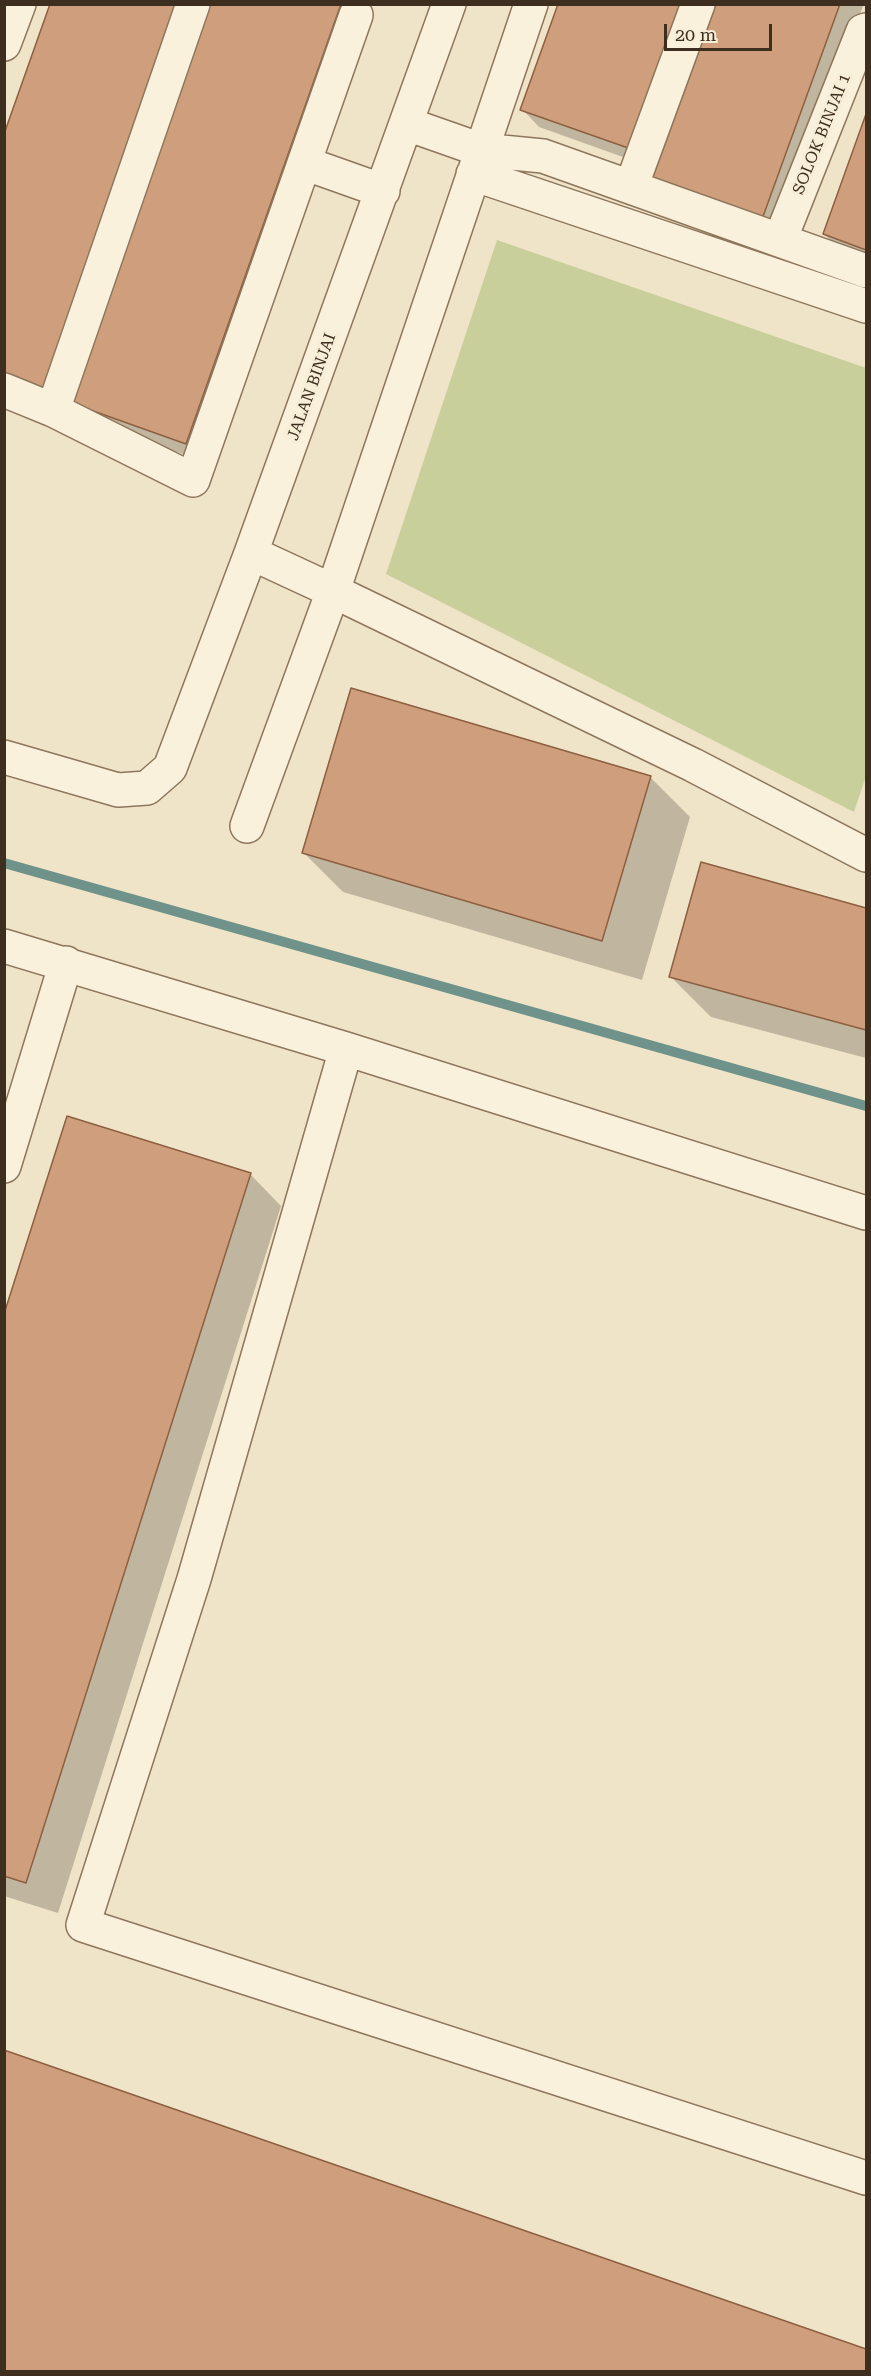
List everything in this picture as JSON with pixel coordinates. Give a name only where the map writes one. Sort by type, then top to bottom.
[{"type":"street","points":[[4,44],[19,4]]},
{"type":"street","points":[[53,410],[193,4]]},
{"type":"street","name":"JALAN BINJAI","points":[[4,757],[118,790],[147,788],[170,768],[251,554],[449,4]]},
{"type":"street","points":[[247,826],[333,591],[531,4]]},
{"type":"street","points":[[631,187],[698,4]]},
{"type":"street","points":[[4,390],[53,410],[193,480],[356,15]]},
{"type":"street","name":"SOLOK BINJAI 1","points":[[780,240],[863,31],[867,30]]},
{"type":"street","points":[[407,124],[477,162],[867,306]]},
{"type":"street","points":[[477,162],[543,156],[867,271]]},
{"type":"street","points":[[304,163],[383,191]]},
{"type":"street","points":[[251,554],[333,591],[693,765],[867,855]]},
{"type":"street","points":[[4,945],[346,1049],[867,1213]]},
{"type":"street","points":[[4,1166],[66,963]]},
{"type":"street","points":[[346,1049],[194,1579],[83,1925],[867,2178]]},
{"type":"green space","points":[[497,240],[866,368],[866,776],[854,812],[386,574]]},
{"type":"building","points":[[50,4],[183,4],[46,392],[4,378],[4,134]]},
{"type":"building","points":[[209,4],[341,4],[186,444],[68,402]]},
{"type":"building","points":[[558,4],[683,4],[631,149],[520,110]]},
{"type":"building","points":[[716,4],[840,4],[761,222],[651,182]]},
{"type":"building","points":[[866,114],[866,250],[823,234]]},
{"type":"building","points":[[351,688],[651,776],[602,941],[302,853]]},
{"type":"building","points":[[701,862],[866,908],[866,1030],[669,977]]},
{"type":"building","points":[[67,1116],[251,1173],[26,1883],[4,1876],[4,1314]]},
{"type":"building","points":[[4,2050],[866,2349],[866,2372],[4,2372]]},
{"type":"waterway","points":[[4,863],[866,1106]]}]
